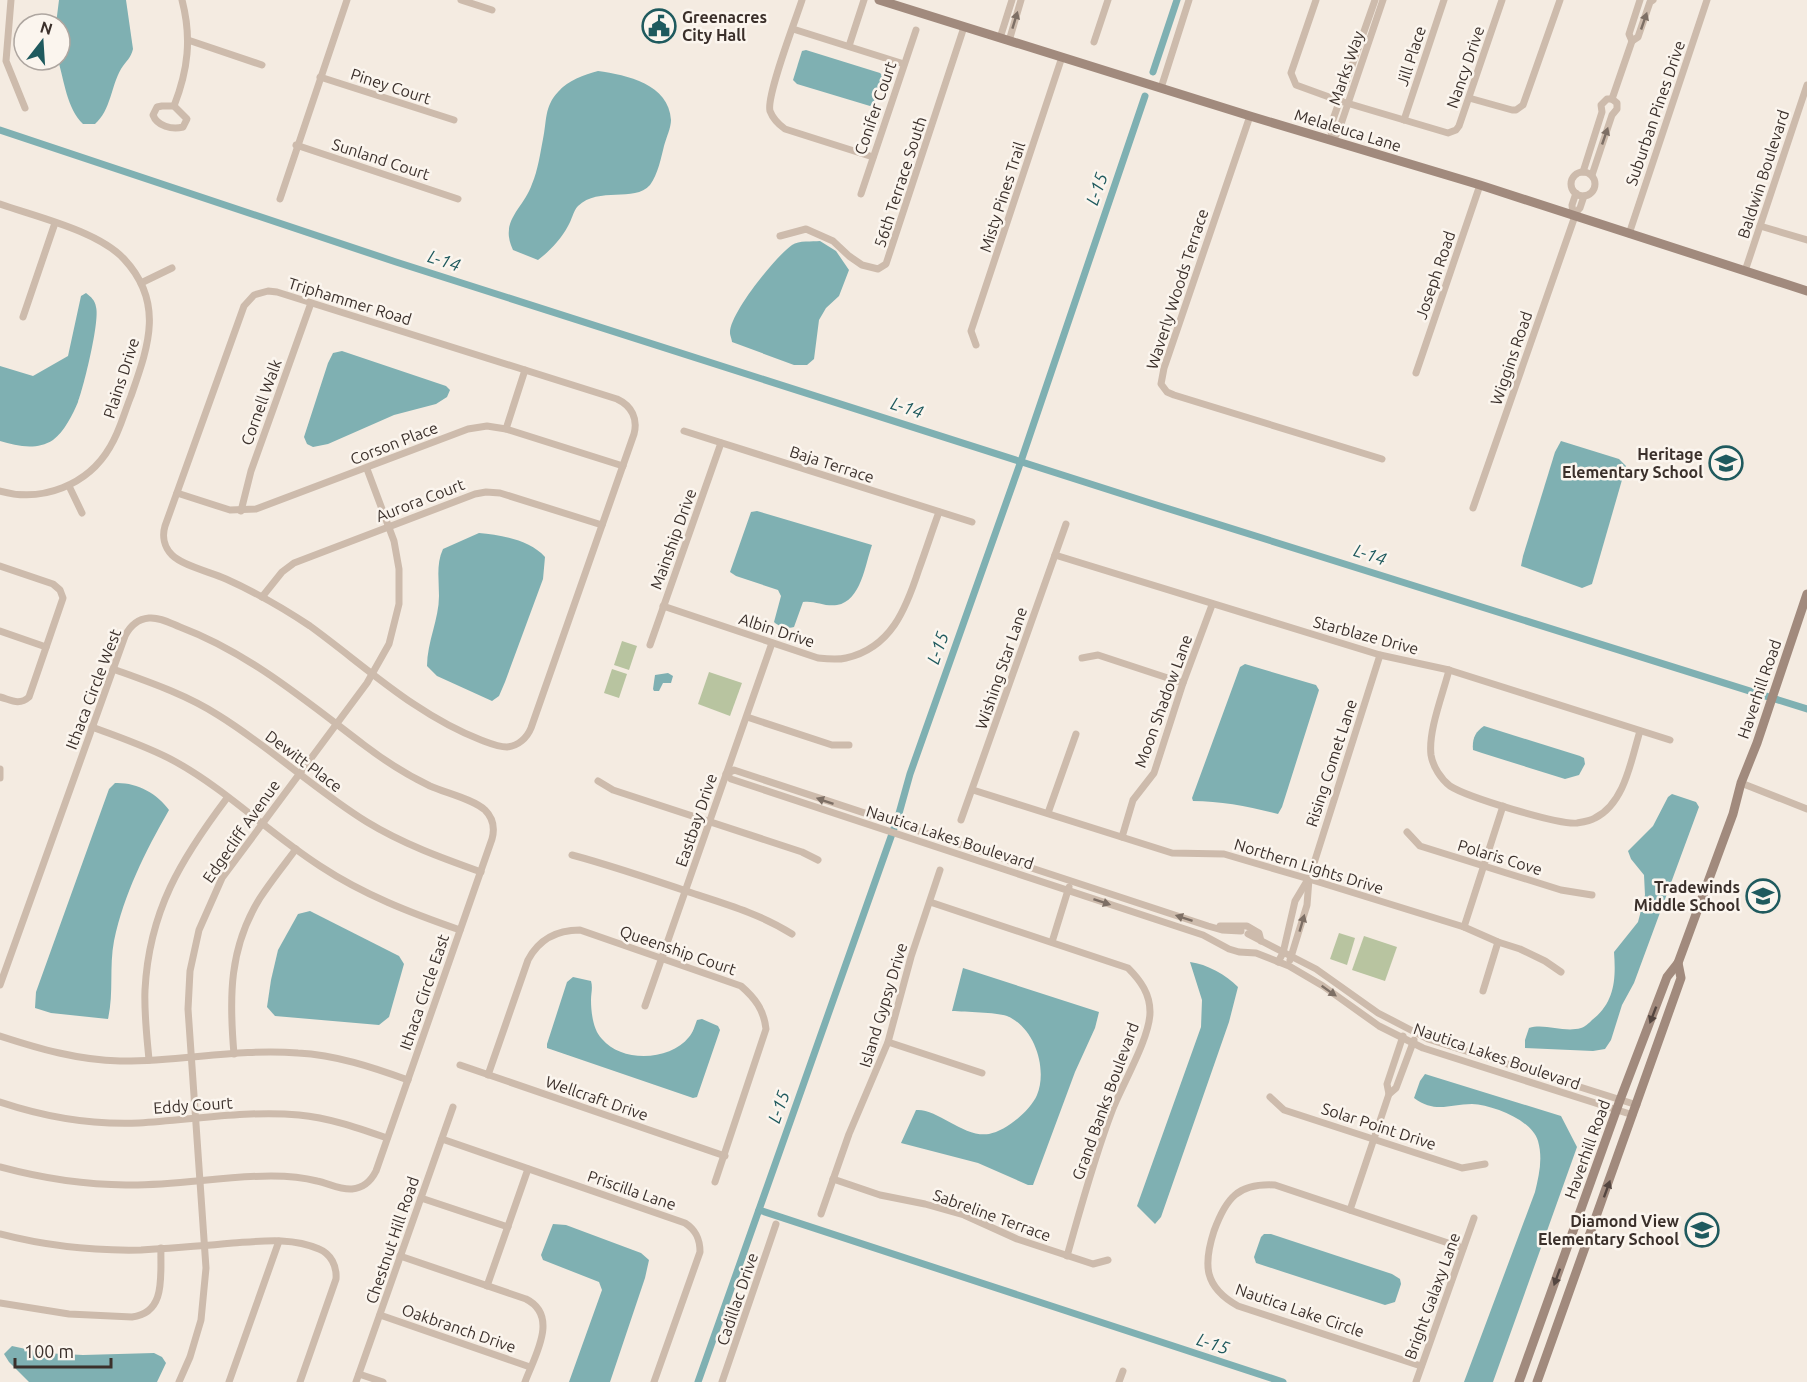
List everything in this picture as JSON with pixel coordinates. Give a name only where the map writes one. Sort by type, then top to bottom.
[{"type":"street","points":[[11,0],[3,59],[25,108]]},
{"type":"street","points":[[174,106],[186,69],[188,40],[182,0]]},
{"type":"street","points":[[280,199],[296,145],[347,0]]},
{"type":"street","points":[[461,0],[492,10]]},
{"type":"street","points":[[802,0],[771,95],[771,112],[777,123],[794,132],[873,156]]},
{"type":"street","points":[[849,46],[864,0]]},
{"type":"street","name":"Melaleuca Lane","points":[[879,0],[1480,185],[1807,291]]},
{"type":"street","points":[[1005,40],[1012,0]]},
{"type":"street","points":[[1005,40],[1022,0]]},
{"type":"street","points":[[1094,42],[1108,0]]},
{"type":"street","points":[[1161,88],[1189,0]]},
{"type":"street","points":[[1316,0],[1291,74],[1296,85],[1348,104],[1404,120]]},
{"type":"street","name":"Marks Way","points":[[1333,140],[1348,104],[1374,15],[1375,0]]},
{"type":"street","name":"Marks Way","points":[[1333,140],[1330,128],[1374,15],[1383,0]]},
{"type":"street","name":"Jill Place","points":[[1404,120],[1444,0]]},
{"type":"street","name":"Nancy Drive","points":[[1404,120],[1443,132],[1452,132],[1459,126],[1502,0]]},
{"type":"street","points":[[1468,98],[1512,110],[1523,105],[1560,0]]},
{"type":"street","points":[[1632,41],[1629,34],[1640,0]]},
{"type":"street","points":[[1612,99],[1632,41],[1638,37],[1650,2],[1653,0]]},
{"type":"street","name":"Suburban Pines Drive","points":[[1629,234],[1707,0]]},
{"type":"street","name":"56th Terrace South","points":[[780,236],[806,230],[833,241],[862,265],[878,269],[886,264],[964,27]]},
{"type":"street","points":[[793,29],[904,64]]},
{"type":"street","name":"Conifer Court","points":[[861,194],[916,30]]},
{"type":"street","points":[[188,40],[262,65]]},
{"type":"street","name":"Misty Pines Trail","points":[[976,345],[971,331],[1062,57]]},
{"type":"street","name":"Piney Court","points":[[320,77],[454,120]]},
{"type":"street","name":"Baldwin Boulevard","points":[[1745,271],[1807,85]]},
{"type":"street","points":[[1583,172],[1602,112],[1601,105],[1607,99],[1612,99],[1617,103],[1617,109],[1612,115],[1592,176],[1595,186],[1591,193],[1584,196],[1576,194],[1572,188],[1572,179],[1575,175],[1583,172],[1592,176]]},
{"type":"street","points":[[174,106],[187,119],[183,127],[166,126],[154,119],[153,115],[157,107],[174,106]]},
{"type":"street","name":"Waverly Woods Terrace","points":[[1250,116],[1164,368],[1161,384],[1167,392],[1174,395],[1382,459]]},
{"type":"street","name":"Sunland Court","points":[[296,145],[458,199]]},
{"type":"street","name":"Joseph Road","points":[[1416,373],[1480,185]]},
{"type":"street","points":[[1574,216],[1572,205],[1576,194]]},
{"type":"street","points":[[1574,216],[1584,196]]},
{"type":"street","name":"Plains Drive","points":[[0,204],[91,236],[114,249],[141,283],[148,305],[150,323],[146,354],[110,448],[93,469],[69,486],[36,495],[18,495],[0,491]]},
{"type":"street","name":"Wiggins Road","points":[[1473,508],[1574,216]]},
{"type":"street","points":[[23,317],[55,223]]},
{"type":"street","points":[[1760,226],[1807,240]]},
{"type":"street","points":[[141,283],[172,268]]},
{"type":"street","name":"Triphammer Road","points":[[267,291],[311,303],[617,399],[626,404],[634,416],[636,425],[623,466],[531,728],[519,743],[501,746],[451,727],[415,705],[310,627],[262,597],[214,573],[177,559],[165,544],[164,530],[247,302],[258,293],[267,291]]},
{"type":"street","name":"Cornell Walk","points":[[241,511],[251,471],[311,303]]},
{"type":"street","points":[[506,429],[525,370]]},
{"type":"street","name":"Corson Place","points":[[177,493],[219,508],[241,511],[267,507],[478,427],[506,429],[623,466]]},
{"type":"street","name":"Baja Terrace","points":[[684,431],[972,522]]},
{"type":"street","name":"Mainship Drive","points":[[650,645],[721,443]]},
{"type":"street","name":"Edgecliff Avenue","points":[[179,1382],[190,1357],[201,1320],[205,1287],[188,990],[193,953],[199,930],[222,878],[373,674],[389,644],[399,604],[399,569],[389,526],[367,469]]},
{"type":"street","points":[[69,486],[82,513]]},
{"type":"street","name":"Aurora Court","points":[[262,597],[289,565],[475,494],[500,493],[602,525]]},
{"type":"street","name":"Albin Drive","points":[[663,606],[818,658],[843,659],[860,654],[876,645],[898,622],[908,601],[939,512]]},
{"type":"street","name":"Wishing Star Lane","points":[[961,820],[1066,524]]},
{"type":"street","name":"Starblaze Drive","points":[[1055,555],[1380,655],[1449,670],[1670,740]]},
{"type":"street","points":[[0,566],[53,584],[60,590],[63,598],[29,697],[16,702],[0,697]]},
{"type":"street","name":"Haverhill Road","points":[[1519,1382],[1620,1100],[1667,977],[1678,963],[1734,814],[1741,783],[1807,594]]},
{"type":"street","name":"Moon Shadow Lane","points":[[1122,837],[1133,800],[1154,773],[1183,683],[1212,605]]},
{"type":"street","name":"Ithaca Circle West","points":[[0,985],[113,669],[130,628],[141,620],[156,618],[195,633],[240,656],[276,679],[336,724]]},
{"type":"street","points":[[0,632],[46,647]]},
{"type":"street","name":"Eastbay Drive","points":[[645,1006],[772,643]]},
{"type":"street","points":[[1082,658],[1098,655],[1183,683]]},
{"type":"street","name":"Rising Comet Lane","points":[[1278,962],[1283,953],[1296,901],[1309,879],[1380,655]]},
{"type":"street","name":"Dewitt Place","points":[[113,669],[154,683],[197,703],[237,727],[347,809],[390,835],[436,856],[481,872]]},
{"type":"street","points":[[1449,670],[1431,739],[1431,756],[1437,773],[1449,785],[1503,806],[1558,821],[1576,823],[1594,819],[1609,808],[1619,794],[1640,731]]},
{"type":"street","points":[[747,717],[832,745],[849,745]]},
{"type":"street","name":"Ithaca Circle East","points":[[200,1181],[286,1176],[318,1181],[345,1189],[355,1189],[368,1183],[374,1175],[494,834],[487,812],[480,806],[410,775],[336,724]]},
{"type":"street","points":[[92,727],[159,753],[200,777],[296,849],[365,892],[414,914],[460,930]]},
{"type":"street","points":[[1048,813],[1076,734]]},
{"type":"street","points":[[0,769],[0,778]]},
{"type":"street","name":"Nautica Lakes Boulevard","points":[[726,774],[734,770],[879,823],[907,837],[1203,935],[1229,949],[1257,953],[1288,966],[1323,986],[1379,1026],[1413,1043],[1447,1056],[1634,1115]]},
{"type":"street","points":[[598,781],[613,790],[802,852],[818,860]]},
{"type":"street","points":[[1741,783],[1807,809]]},
{"type":"street","name":"Northern Lights Drive","points":[[973,790],[1172,853],[1224,854],[1309,879],[1464,927],[1537,957],[1561,972]]},
{"type":"street","points":[[148,1060],[145,991],[155,929],[177,872],[195,841],[227,798]]},
{"type":"street","points":[[1464,927],[1503,806]]},
{"type":"street","name":"Nautica Lakes Boulevard","points":[[879,823],[910,829],[1210,927],[1245,932],[1316,969],[1378,1013],[1416,1033],[1450,1046],[1637,1105]]},
{"type":"street","name":"Polaris Cove","points":[[1407,832],[1420,846],[1561,890],[1592,895]]},
{"type":"street","points":[[234,1054],[231,985],[238,947],[259,900],[296,849]]},
{"type":"street","points":[[572,855],[618,868],[754,914],[777,924],[792,934]]},
{"type":"street","name":"Island Gypsy Drive","points":[[821,1214],[859,1110],[888,1042],[911,957],[940,870]]},
{"type":"street","name":"Rising Comet Lane","points":[[1288,966],[1307,905],[1309,879]]},
{"type":"street","points":[[1052,942],[1071,881]]},
{"type":"street","name":"Grand Banks Boulevard","points":[[930,902],[1128,969],[1146,990],[1150,1014],[1148,1030],[1113,1109],[1095,1158],[1067,1256]]},
{"type":"street","name":"Nautica Lakes Boulevard","points":[[1210,927],[1236,925],[1247,927],[1259,933],[1261,941]]},
{"type":"street","name":"Queenship Court","points":[[488,1076],[528,960],[533,950],[549,936],[570,930],[580,930],[741,986],[752,995],[765,1019],[766,1029],[715,1182]]},
{"type":"street","points":[[1483,991],[1498,942]]},
{"type":"street","name":"Haverhill Road","points":[[1538,1382],[1681,978],[1678,963]]},
{"type":"street","points":[[1350,1210],[1389,1094],[1387,1084],[1406,1028]]},
{"type":"street","points":[[1389,1094],[1396,1088],[1416,1033]]},
{"type":"street","points":[[0,1036],[79,1058],[121,1061],[276,1052],[319,1055],[366,1065],[408,1080]]},
{"type":"street","points":[[888,1042],[982,1073]]},
{"type":"street","name":"Wellcraft Drive","points":[[460,1065],[724,1156]]},
{"type":"street","name":"Solar Point Drive","points":[[1270,1097],[1284,1110],[1462,1168],[1485,1164]]},
{"type":"street","name":"Eddy Court","points":[[0,1102],[55,1117],[88,1121],[137,1123],[258,1114],[297,1115],[330,1120],[387,1138]]},
{"type":"street","name":"Chestnut Hill Road","points":[[356,1382],[453,1107]]},
{"type":"street","name":"Priscilla Lane","points":[[442,1139],[685,1223],[696,1233],[700,1247],[698,1256],[654,1382]]},
{"type":"street","points":[[0,1167],[49,1179],[99,1185],[200,1181]]},
{"type":"street","points":[[487,1286],[528,1169]]},
{"type":"street","name":"Sabreline Terrace","points":[[833,1179],[880,1195],[964,1215],[1017,1239],[1093,1264],[1107,1260]]},
{"type":"street","name":"Nautica Lake Circle","points":[[1421,1366],[1238,1305],[1223,1297],[1213,1284],[1207,1269],[1207,1252],[1222,1210],[1231,1197],[1244,1188],[1259,1184],[1275,1185],[1463,1248]]},
{"type":"street","points":[[421,1198],[508,1227]]},
{"type":"street","name":"Bright Galaxy Lane","points":[[1416,1382],[1474,1218]]},
{"type":"street","name":"Cadillac Drive","points":[[722,1382],[776,1224]]},
{"type":"street","points":[[0,1234],[87,1248],[161,1248],[279,1241],[303,1244],[322,1250],[332,1260],[336,1269],[334,1283],[300,1382]]},
{"type":"street","points":[[229,1382],[279,1241]]},
{"type":"street","points":[[0,1303],[69,1314],[132,1317],[142,1315],[153,1306],[158,1298],[161,1248]]},
{"type":"street","points":[[400,1256],[526,1299],[534,1304],[540,1312],[543,1330],[525,1382]]},
{"type":"street","name":"Oakbranch Drive","points":[[380,1315],[530,1367]]},
{"type":"street","points":[[1119,1382],[1123,1371]]},
{"type":"street","points":[[359,1374],[383,1382]]},
{"type":"green space","points":[[622,641],[637,646],[629,670],[614,665]]},
{"type":"green space","points":[[612,669],[627,674],[619,698],[604,693]]},
{"type":"green space","points":[[709,672],[742,683],[730,716],[698,704]]},
{"type":"green space","points":[[1339,933],[1355,938],[1347,965],[1330,959]]},
{"type":"green space","points":[[1364,936],[1397,947],[1385,981],[1352,970]]},
{"type":"water","points":[[59,0],[126,0],[133,49],[121,69],[108,105],[95,124],[83,124],[73,110],[67,94],[61,72],[72,72],[72,12],[58,12]]},
{"type":"water","points":[[806,50],[880,73],[883,76],[873,104],[870,106],[797,84],[793,80],[802,51]]},
{"type":"water","points":[[598,71],[633,79],[655,90],[663,98],[671,120],[659,166],[650,185],[643,190],[596,197],[578,206],[562,236],[538,260],[513,250],[509,240],[510,223],[534,179],[550,103],[571,81]]},
{"type":"water","points":[[820,241],[836,251],[849,270],[839,296],[826,308],[819,320],[814,359],[807,365],[794,365],[732,342],[730,333],[737,313],[775,261],[795,243]]},
{"type":"water","points":[[86,293],[95,305],[96,326],[81,394],[68,422],[53,440],[40,446],[20,446],[0,441],[0,366],[33,376],[68,356],[81,296]]},
{"type":"water","points":[[342,351],[446,386],[450,390],[447,397],[436,404],[394,415],[328,444],[313,447],[307,444],[304,437],[328,363],[333,353]]},
{"type":"water","points":[[1561,441],[1619,459],[1626,466],[1592,584],[1582,588],[1521,566],[1555,452]]},
{"type":"water","points":[[757,511],[872,545],[861,581],[852,597],[837,605],[803,602],[794,627],[783,627],[774,622],[781,596],[778,590],[730,572],[751,512]]},
{"type":"water","points":[[479,533],[523,542],[545,557],[543,579],[505,682],[499,696],[492,701],[437,676],[427,666],[437,613],[439,566],[443,549]]},
{"type":"water","points":[[1245,664],[1316,685],[1319,690],[1278,814],[1236,805],[1193,801],[1192,798],[1240,667]]},
{"type":"water","points":[[668,673],[673,676],[671,683],[663,683],[659,691],[654,691],[655,675]]},
{"type":"water","points":[[1484,726],[1580,756],[1584,758],[1585,764],[1579,775],[1565,779],[1473,750],[1475,736]]},
{"type":"water","points":[[115,783],[131,784],[145,790],[158,798],[169,810],[136,874],[118,924],[114,941],[108,1019],[51,1013],[35,1008],[36,992],[109,789]]},
{"type":"water","points":[[1672,794],[1696,802],[1699,807],[1634,983],[1622,1005],[1611,1040],[1605,1049],[1593,1051],[1525,1048],[1529,1028],[1581,1028],[1600,1013],[1610,998],[1615,971],[1614,952],[1638,922],[1645,895],[1644,875],[1631,859],[1628,851],[1653,826],[1668,797]]},
{"type":"water","points":[[310,911],[399,956],[404,964],[389,1017],[379,1025],[275,1016],[267,1007],[278,950],[298,914]]},
{"type":"water","points":[[1190,962],[1216,971],[1238,987],[1229,1022],[1161,1217],[1155,1224],[1137,1206],[1201,1027],[1202,1000]]},
{"type":"water","points":[[963,968],[1099,1012],[1095,1028],[1075,1072],[1033,1185],[1028,1185],[978,1163],[901,1143],[916,1110],[933,1113],[970,1132],[989,1134],[1003,1129],[1017,1119],[1037,1095],[1041,1073],[1039,1061],[1025,1029],[1007,1016],[952,1011]]},
{"type":"water","points":[[573,977],[591,981],[591,1010],[596,1031],[611,1047],[621,1052],[633,1055],[658,1055],[681,1045],[693,1031],[697,1020],[702,1019],[718,1026],[720,1030],[697,1097],[693,1098],[547,1048],[567,982]]},
{"type":"water","points":[[1425,1074],[1561,1116],[1577,1147],[1493,1382],[1464,1382],[1535,1192],[1540,1161],[1538,1141],[1528,1126],[1520,1120],[1490,1107],[1472,1104],[1436,1107],[1422,1103],[1414,1098]]},
{"type":"water","points":[[553,1224],[566,1225],[641,1253],[649,1260],[610,1382],[569,1382],[602,1290],[599,1282],[543,1260],[541,1255]]},
{"type":"water","points":[[1264,1234],[1271,1234],[1392,1274],[1400,1279],[1401,1284],[1395,1302],[1385,1305],[1256,1263],[1254,1257]]},
{"type":"water","points":[[12,1346],[44,1353],[83,1355],[154,1353],[162,1357],[166,1363],[157,1382],[29,1382],[4,1354]]},
{"type":"waterway","name":"L-15","points":[[1153,72],[1177,0]]},
{"type":"waterway","name":"L-15","points":[[698,1382],[898,817],[910,774],[1021,461],[1145,96]]},
{"type":"waterway","name":"L-14","points":[[0,130],[396,262],[1147,502],[1807,709]]},
{"type":"waterway","name":"L-15","points":[[759,1210],[1283,1382]]},
{"type":"place","name":"Greenacres City Hall","points":[[659,26]]},
{"type":"place","name":"Heritage Elementary School","points":[[1726,463]]},
{"type":"place","name":"Tradewinds Middle School","points":[[1763,896]]},
{"type":"place","name":"Diamond View Elementary School","points":[[1702,1230]]}]
